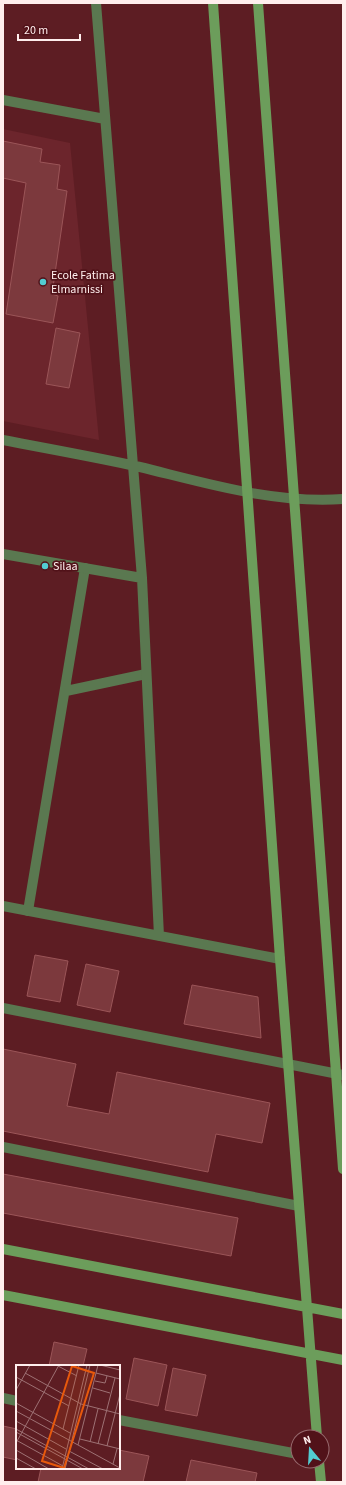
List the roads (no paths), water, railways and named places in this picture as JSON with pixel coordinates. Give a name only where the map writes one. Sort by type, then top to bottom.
[{"type":"street","points":[[96,3],[142,578],[160,936]]},
{"type":"street","points":[[213,3],[246,492],[316,1429]]},
{"type":"street","points":[[258,3],[294,499],[340,1075],[343,1169]]},
{"type":"street","points":[[3,100],[105,120]]},
{"type":"street","points":[[3,440],[132,466],[246,492],[294,499],[343,499]]},
{"type":"street","points":[[3,554],[142,578]]},
{"type":"street","points":[[28,911],[66,691],[85,568]]},
{"type":"street","points":[[66,691],[146,674]]},
{"type":"street","points":[[3,906],[280,959]]},
{"type":"street","points":[[3,1008],[340,1075]]},
{"type":"street","points":[[3,1147],[299,1206]]},
{"type":"street","points":[[3,1249],[343,1314]]},
{"type":"street","points":[[3,1295],[343,1360]]},
{"type":"street","points":[[3,1398],[16,1401]]},
{"type":"street","points":[[120,1420],[290,1452]]},
{"type":"street","points":[[320,1469],[321,1482]]},
{"type":"place","name":"Ecole Fatima Elmarnissi","points":[[43,282]]},
{"type":"place","name":"Silaa","points":[[45,566]]}]
